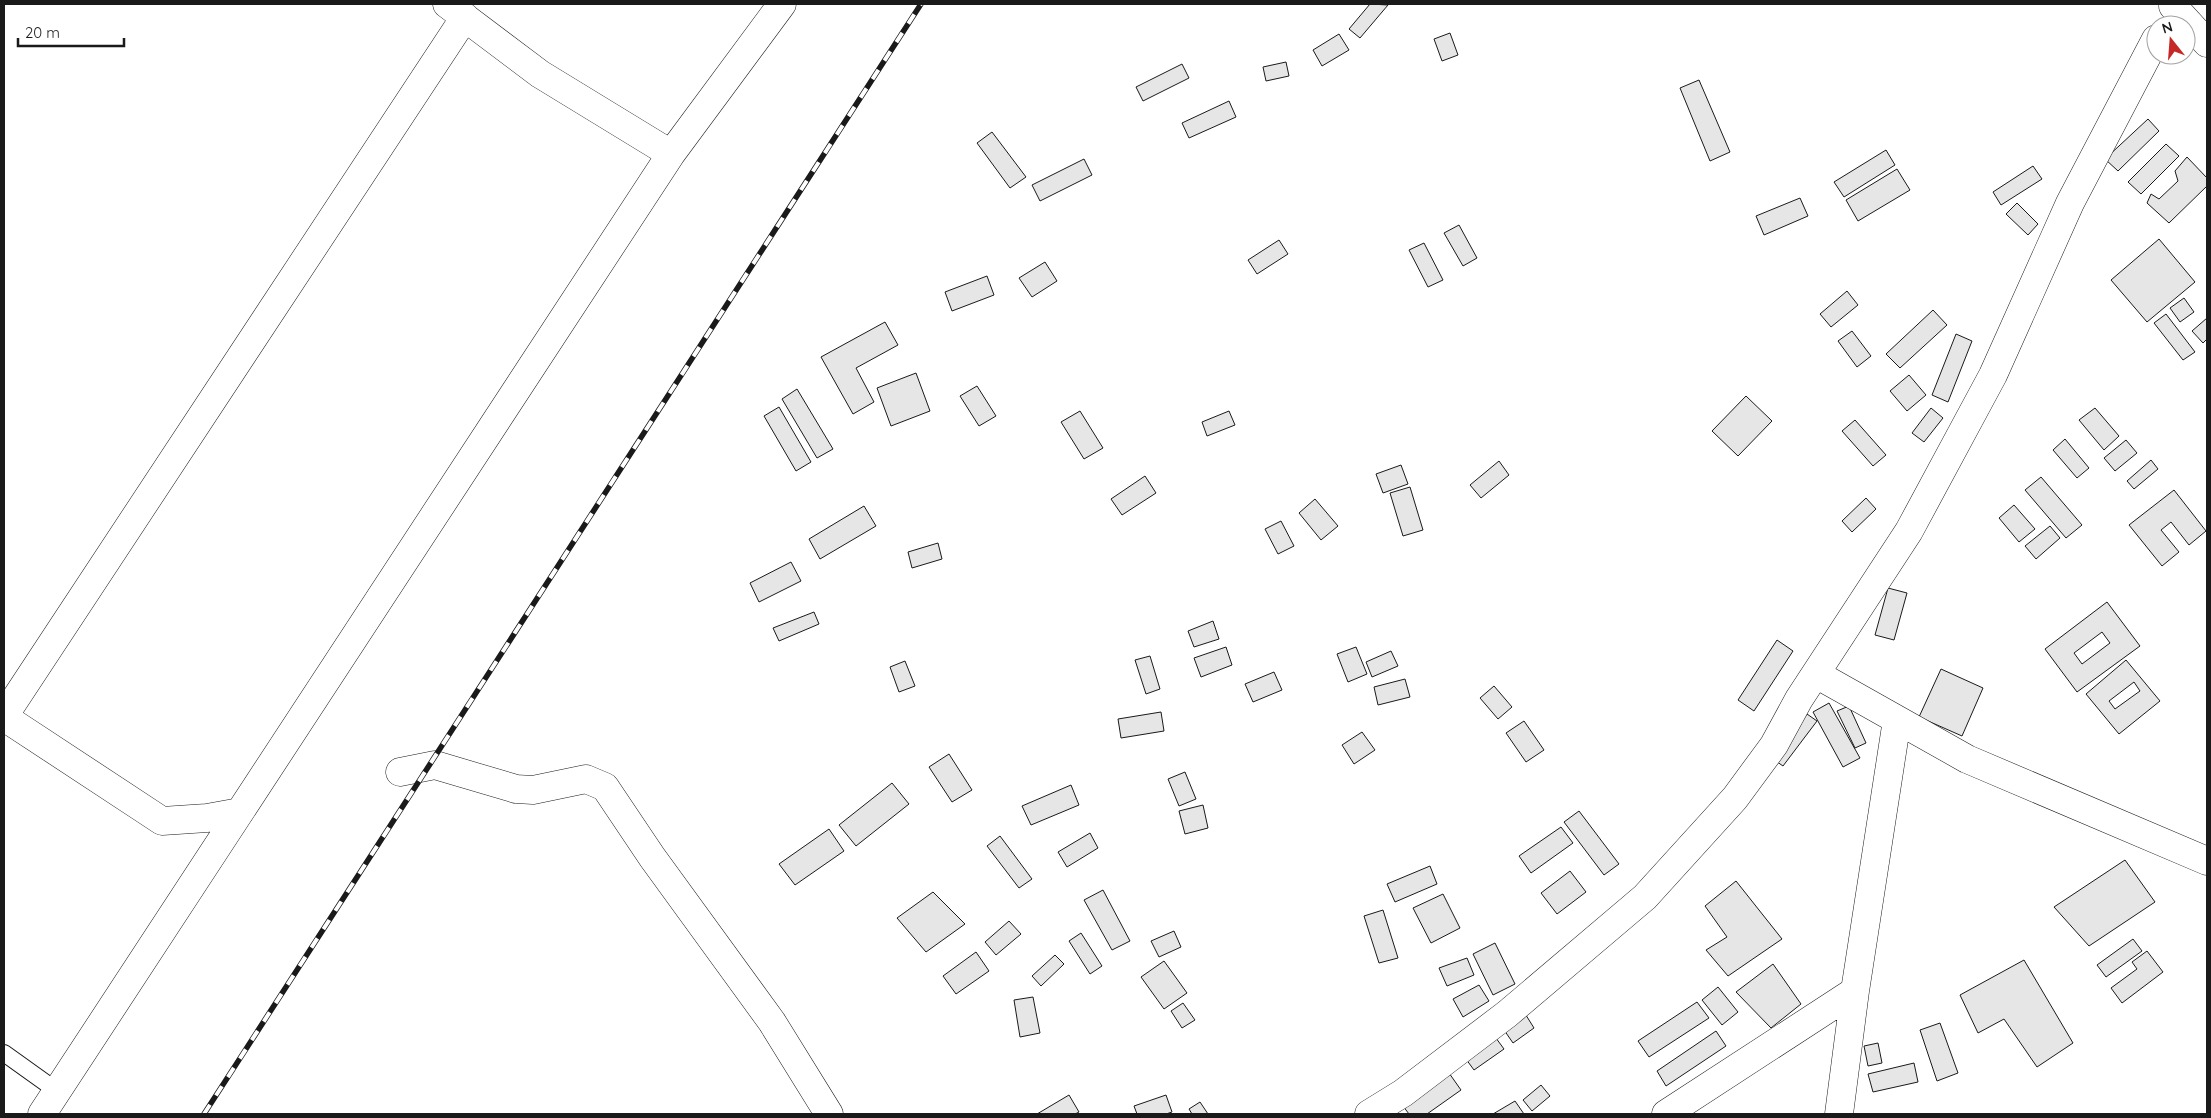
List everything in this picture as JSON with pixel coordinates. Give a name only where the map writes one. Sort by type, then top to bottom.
[{"type":"street","points":[[42,1114],[671,154],[782,4]]},
{"type":"street","points":[[240,812],[207,818],[162,821],[4,716],[456,11],[540,74],[671,154]]},
{"type":"street","points":[[2170,12],[2207,43]]},
{"type":"street","points":[[1370,1114],[1403,1093],[1507,1014],[1645,897],[1735,798],[1774,745],[1816,674],[1909,531],[1993,375],[2070,203],[2146,58]]},
{"type":"street","points":[[1816,674],[1967,759],[2207,861]]},
{"type":"street","points":[[1839,1114],[1855,991],[1896,720]]},
{"type":"street","points":[[400,772],[435,765],[516,789],[533,790],[586,779],[605,787],[652,857],[772,1022],[829,1114]]},
{"type":"street","points":[[1666,1114],[1855,991]]},
{"type":"lane","points":[[4,1053],[57,1091]]},
{"type":"building","points":[[1370,4],[1388,5],[1360,38],[1349,29]]},
{"type":"building","points":[[1450,33],[1458,55],[1442,61],[1434,39]]},
{"type":"building","points":[[1339,34],[1349,50],[1322,66],[1313,50]]},
{"type":"building","points":[[1286,62],[1289,76],[1266,81],[1263,67]]},
{"type":"building","points":[[1182,64],[1189,78],[1143,101],[1136,87]]},
{"type":"building","points":[[1699,80],[1730,152],[1710,161],[1680,88]]},
{"type":"building","points":[[1229,101],[1236,117],[1189,138],[1182,123]]},
{"type":"building","points":[[2148,119],[2159,131],[2118,171],[2105,159]]},
{"type":"building","points":[[992,132],[1026,177],[1010,188],[977,143]]},
{"type":"building","points":[[2166,144],[2179,156],[2141,194],[2128,182]]},
{"type":"building","points":[[1886,150],[1895,165],[1844,197],[1834,182]]},
{"type":"building","points":[[2187,157],[2207,178],[2207,186],[2169,223],[2147,203],[2151,194],[2159,199],[2178,181],[2175,171]]},
{"type":"building","points":[[1084,159],[1092,175],[1040,201],[1032,185]]},
{"type":"building","points":[[2033,166],[2042,179],[2001,205],[1993,192]]},
{"type":"building","points":[[1897,169],[1910,190],[1858,221],[1846,200]]},
{"type":"building","points":[[1800,198],[1808,216],[1764,235],[1756,216]]},
{"type":"building","points":[[2017,203],[2038,224],[2028,235],[2006,214]]},
{"type":"building","points":[[1459,225],[1477,258],[1463,266],[1444,233]]},
{"type":"building","points":[[2159,239],[2195,282],[2147,322],[2111,280]]},
{"type":"building","points":[[1279,240],[1288,254],[1257,274],[1248,260]]},
{"type":"building","points":[[1424,243],[1443,280],[1428,287],[1409,250]]},
{"type":"building","points":[[1045,262],[1057,281],[1032,297],[1019,278]]},
{"type":"building","points":[[987,276],[994,295],[952,311],[945,292]]},
{"type":"building","points":[[1847,291],[1858,305],[1831,327],[1820,314]]},
{"type":"building","points":[[2184,298],[2194,312],[2180,322],[2170,308]]},
{"type":"building","points":[[1933,310],[1947,325],[1900,368],[1886,354]]},
{"type":"building","points":[[2166,314],[2195,352],[2183,360],[2154,323]]},
{"type":"building","points":[[2207,318],[2207,339],[2203,343],[2192,331]]},
{"type":"building","points":[[885,322],[898,345],[856,368],[874,402],[853,414],[821,357]]},
{"type":"building","points":[[1852,331],[1871,356],[1857,367],[1838,341]]},
{"type":"building","points":[[1956,334],[1972,341],[1948,402],[1932,395]]},
{"type":"building","points":[[916,373],[930,411],[891,426],[877,388]]},
{"type":"building","points":[[1909,375],[1926,395],[1907,411],[1890,391]]},
{"type":"building","points":[[977,386],[996,416],[979,426],[960,396]]},
{"type":"building","points":[[797,389],[833,449],[817,458],[782,399]]},
{"type":"building","points":[[1746,396],[1772,421],[1738,456],[1712,431]]},
{"type":"building","points":[[779,407],[811,462],[796,471],[764,416]]},
{"type":"building","points":[[1931,408],[1943,418],[1924,442],[1912,433]]},
{"type":"building","points":[[2095,408],[2119,436],[2104,450],[2079,420]]},
{"type":"building","points":[[1080,411],[1103,448],[1084,459],[1061,422]]},
{"type":"building","points":[[1229,411],[1235,425],[1207,436],[1202,422]]},
{"type":"building","points":[[1855,420],[1886,455],[1873,466],[1842,431]]},
{"type":"building","points":[[2065,439],[2089,468],[2077,478],[2053,450]]},
{"type":"building","points":[[2126,440],[2137,453],[2115,471],[2104,458]]},
{"type":"building","points":[[2151,460],[2158,469],[2134,489],[2127,481]]},
{"type":"building","points":[[1499,461],[1509,475],[1481,498],[1470,485]]},
{"type":"building","points":[[1401,465],[1408,484],[1383,493],[1376,474]]},
{"type":"building","points":[[1145,476],[1156,493],[1122,515],[1111,499]]},
{"type":"building","points":[[2041,477],[2082,525],[2066,538],[2025,490]]},
{"type":"building","points":[[1410,487],[1423,530],[1403,536],[1390,493]]},
{"type":"building","points":[[2174,490],[2206,531],[2189,545],[2171,522],[2161,530],[2179,552],[2162,566],[2129,525]]},
{"type":"building","points":[[1866,498],[1876,509],[1852,532],[1842,521]]},
{"type":"building","points":[[1315,499],[1338,526],[1321,540],[1299,513]]},
{"type":"building","points":[[2014,505],[2035,529],[2019,542],[1999,518]]},
{"type":"building","points":[[864,506],[876,526],[820,559],[809,539]]},
{"type":"building","points":[[1281,521],[1294,546],[1278,554],[1265,529]]},
{"type":"building","points":[[2050,526],[2060,538],[2036,559],[2025,546]]},
{"type":"building","points":[[938,543],[942,559],[912,568],[908,552]]},
{"type":"building","points":[[791,562],[801,581],[759,602],[750,583]]},
{"type":"building","points":[[1888,588],[1907,593],[1894,640],[1875,635]]},
{"type":"building","points":[[2107,602],[2140,646],[2077,692],[2045,649]],"holes":[[[2102,632],[2110,643],[2082,664],[2074,653]]]},
{"type":"building","points":[[814,612],[819,624],[779,641],[773,628]]},
{"type":"building","points":[[1213,621],[1219,639],[1194,647],[1188,631]]},
{"type":"building","points":[[1777,640],[1793,651],[1754,711],[1738,700]]},
{"type":"building","points":[[1226,647],[1232,665],[1201,677],[1194,658]]},
{"type":"building","points":[[1356,647],[1367,674],[1348,682],[1337,654]]},
{"type":"building","points":[[1391,651],[1398,666],[1372,677],[1366,662]]},
{"type":"building","points":[[1150,656],[1160,689],[1146,694],[1135,660]]},
{"type":"building","points":[[2126,660],[2160,701],[2119,734],[2086,694]],"holes":[[[2134,682],[2140,691],[2115,709],[2109,701]]]},
{"type":"building","points":[[905,661],[915,686],[899,692],[890,667]]},
{"type":"building","points":[[1941,669],[1983,688],[1962,736],[1919,717]]},
{"type":"building","points":[[1274,672],[1282,690],[1253,702],[1245,684]]},
{"type":"building","points":[[1405,679],[1410,697],[1378,705],[1374,687]]},
{"type":"building","points":[[1494,686],[1512,707],[1498,719],[1480,698]]},
{"type":"building","points":[[1829,703],[1860,758],[1843,767],[1813,712]]},
{"type":"building","points":[[1849,706],[1866,743],[1855,748],[1837,711]]},
{"type":"building","points":[[1161,712],[1164,731],[1121,738],[1118,719]]},
{"type":"building","points":[[1807,714],[1817,721],[1783,766],[1773,759]]},
{"type":"building","points":[[1524,721],[1544,750],[1526,762],[1506,733]]},
{"type":"building","points":[[1362,732],[1375,750],[1354,764],[1342,745]]},
{"type":"building","points":[[949,754],[972,790],[952,802],[929,767]]},
{"type":"building","points":[[1185,772],[1196,799],[1179,806],[1168,779]]},
{"type":"building","points":[[892,783],[909,804],[856,846],[839,825]]},
{"type":"building","points":[[1071,785],[1079,805],[1031,825],[1022,806]]},
{"type":"building","points":[[1203,805],[1208,828],[1185,834],[1179,811]]},
{"type":"building","points":[[1579,811],[1619,864],[1604,875],[1564,822]]},
{"type":"building","points":[[1561,827],[1573,843],[1531,873],[1519,856]]},
{"type":"building","points":[[829,829],[844,851],[795,885],[779,864]]},
{"type":"building","points":[[1090,833],[1098,848],[1067,867],[1058,852]]},
{"type":"building","points":[[1000,836],[1032,879],[1019,888],[987,846]]},
{"type":"building","points":[[2125,860],[2155,902],[2089,946],[2054,907]]},
{"type":"building","points":[[1430,866],[1437,884],[1395,902],[1387,884]]},
{"type":"building","points":[[1570,871],[1586,892],[1557,914],[1541,893]]},
{"type":"building","points":[[1736,881],[1782,939],[1728,976],[1706,950],[1727,937],[1705,906]]},
{"type":"building","points":[[1103,890],[1130,941],[1112,950],[1084,900]]},
{"type":"building","points":[[933,892],[965,924],[926,952],[897,918]]},
{"type":"building","points":[[1443,894],[1460,928],[1431,943],[1413,908]]},
{"type":"building","points":[[1383,910],[1398,958],[1379,963],[1364,916]]},
{"type":"building","points":[[1009,921],[1021,934],[996,955],[985,942]]},
{"type":"building","points":[[1174,931],[1181,947],[1159,957],[1151,941]]},
{"type":"building","points":[[1081,933],[1102,966],[1090,974],[1069,941]]},
{"type":"building","points":[[2133,939],[2142,951],[2106,977],[2097,965]]},
{"type":"building","points":[[1495,943],[1515,984],[1493,995],[1473,954]]},
{"type":"building","points":[[2147,951],[2163,972],[2122,1003],[2111,988],[2137,969],[2132,962]]},
{"type":"building","points":[[976,952],[989,971],[956,994],[943,976]]},
{"type":"building","points":[[1055,955],[1064,964],[1041,986],[1032,976]]},
{"type":"building","points":[[1467,958],[1474,975],[1447,986],[1439,968]]},
{"type":"building","points":[[2024,960],[2073,1043],[2037,1067],[2004,1019],[1978,1033],[1960,995]]},
{"type":"building","points":[[1164,961],[1187,993],[1164,1009],[1141,977]]},
{"type":"building","points":[[1773,964],[1801,1004],[1771,1028],[1736,992]]},
{"type":"building","points":[[1479,985],[1489,1001],[1463,1017],[1453,999]]},
{"type":"building","points":[[1718,987],[1738,1012],[1722,1025],[1702,1000]]},
{"type":"building","points":[[1033,997],[1040,1033],[1020,1037],[1014,1000]]},
{"type":"building","points":[[1697,1002],[1709,1018],[1649,1057],[1638,1041]]},
{"type":"building","points":[[1183,1003],[1195,1020],[1182,1028],[1171,1011]]},
{"type":"building","points":[[1524,1012],[1534,1028],[1513,1043],[1502,1027]]},
{"type":"building","points":[[1940,1023],[1958,1073],[1937,1081],[1920,1030]]},
{"type":"building","points":[[1716,1031],[1726,1046],[1666,1086],[1657,1071]]},
{"type":"building","points":[[1493,1034],[1504,1049],[1474,1070],[1463,1055]]},
{"type":"building","points":[[1878,1043],[1882,1063],[1868,1066],[1864,1046]]},
{"type":"building","points":[[1914,1063],[1918,1082],[1873,1092],[1868,1074]]},
{"type":"building","points":[[1449,1073],[1461,1090],[1427,1114],[1409,1114],[1403,1106]]},
{"type":"building","points":[[1541,1085],[1550,1096],[1532,1111],[1523,1100]]},
{"type":"building","points":[[1069,1095],[1079,1112],[1075,1114],[1037,1114]]},
{"type":"building","points":[[1166,1095],[1172,1112],[1166,1114],[1137,1114],[1134,1106]]},
{"type":"building","points":[[1515,1101],[1524,1114],[1493,1114]]},
{"type":"building","points":[[1200,1102],[1208,1114],[1192,1114],[1189,1109]]},
{"type":"railway","points":[[204,1114],[921,4]]}]
